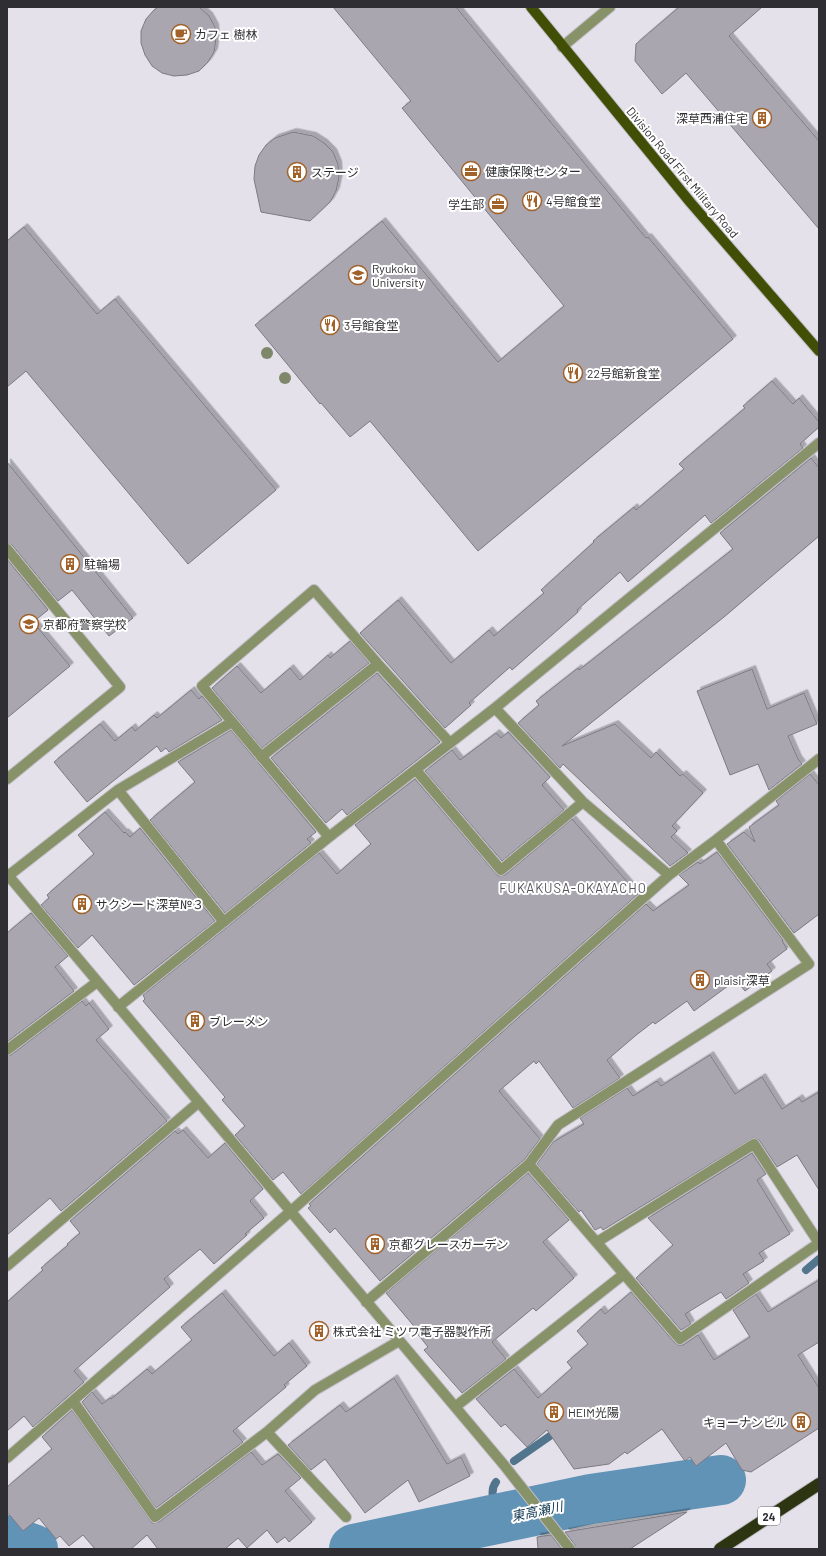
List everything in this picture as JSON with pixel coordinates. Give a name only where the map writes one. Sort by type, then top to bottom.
[{"type":"highway","name":"24","points":[[727,1547],[819,1484]]},
{"type":"main road","name":"Division Road First Military Road","points":[[531,7],[562,47],[690,202],[819,351]]},
{"type":"street","points":[[562,47],[610,7]]},
{"type":"street","points":[[118,1007],[329,837],[495,708],[819,443]]},
{"type":"street","points":[[7,549],[120,687],[7,779]]},
{"type":"street","points":[[329,837],[202,686],[314,590],[378,664],[450,743]]},
{"type":"street","points":[[261,757],[378,664]]},
{"type":"street","points":[[495,708],[583,802],[669,875]]},
{"type":"street","points":[[232,722],[118,790],[8,875],[504,1465],[570,1549]]},
{"type":"street","points":[[7,1458],[290,1211],[669,875],[819,759]]},
{"type":"street","points":[[416,770],[502,870],[583,802]]},
{"type":"street","points":[[118,790],[224,922]]},
{"type":"street","points":[[366,1302],[529,1164],[558,1125],[809,964],[716,840]]},
{"type":"street","points":[[7,1050],[97,982]]},
{"type":"street","points":[[7,1266],[198,1102]]},
{"type":"street","points":[[529,1164],[680,1339],[819,1243],[754,1144],[597,1242]]},
{"type":"street","points":[[455,1407],[624,1274]]},
{"type":"street","points":[[73,1401],[156,1517],[267,1432],[315,1390],[399,1340]]},
{"type":"street","points":[[267,1432],[346,1517]]},
{"type":"building","points":[[158,7],[199,7],[209,16],[215,27],[216,39],[214,52],[208,62],[199,71],[187,75],[174,76],[162,73],[152,66],[145,55],[141,43],[141,31],[146,19]]},
{"type":"building","points":[[333,7],[456,7],[646,238],[648,237],[733,339],[478,551],[370,421],[350,437],[321,403],[320,404],[255,325],[382,221],[498,362],[564,306],[402,108],[411,101]]},
{"type":"building","name":"深草西浦住宅","points":[[679,7],[762,7],[729,36],[819,141],[819,229],[686,73],[662,94],[635,61],[636,44]]},
{"type":"building","name":"ステージ","points":[[293,132],[313,136],[324,143],[333,152],[338,164],[339,177],[336,191],[330,202],[310,221],[261,212],[254,179],[255,166],[259,155],[266,145],[275,138]]},
{"type":"building","points":[[24,227],[97,314],[115,299],[276,490],[188,564],[26,371],[7,387],[7,241]]},
{"type":"building","points":[[772,381],[793,404],[799,398],[819,422],[819,427],[800,444],[803,448],[711,523],[705,515],[628,582],[620,572],[577,610],[578,612],[512,670],[510,667],[469,703],[471,705],[445,728],[360,633],[398,600],[451,663],[489,630],[494,636],[544,593],[541,590],[594,542],[593,541],[634,507],[636,510],[684,469],[679,464],[745,408],[743,406]]},
{"type":"building","points":[[811,458],[819,468],[819,536],[724,617],[562,746],[615,724],[651,758],[656,752],[680,776],[683,774],[703,793],[672,826],[677,831],[671,837],[688,853],[670,866],[563,764],[560,768],[518,723],[539,705],[536,701],[578,668],[579,670],[733,549],[720,533]]},
{"type":"building","name":"駐輪場","points":[[7,462],[133,618],[109,636],[72,590],[58,601],[12,545],[7,543]]},
{"type":"building","name":"京都府警察学校","points":[[7,559],[48,610],[33,622],[70,666],[7,718]]},
{"type":"building","points":[[350,641],[369,663],[262,748],[212,688],[237,666],[261,693],[290,668],[300,680],[328,655],[330,658]]},
{"type":"building","points":[[752,669],[767,709],[804,693],[817,724],[788,736],[798,759],[802,764],[769,790],[758,764],[730,775],[697,691]]},
{"type":"building","points":[[377,673],[440,742],[347,815],[342,809],[326,823],[271,758]]},
{"type":"building","points":[[191,690],[199,699],[202,696],[222,720],[169,752],[166,748],[161,752],[157,746],[87,802],[54,762],[100,724],[115,741],[132,727],[135,731],[154,715],[157,718]]},
{"type":"building","points":[[231,730],[316,832],[307,839],[311,843],[225,913],[150,820],[195,782],[178,762]]},
{"type":"building","points":[[508,732],[550,777],[542,785],[564,810],[502,861],[425,771],[452,750],[460,760],[496,733],[501,738]]},
{"type":"building","points":[[810,774],[819,785],[819,914],[794,933],[727,844],[744,832],[755,842],[749,827],[779,805],[776,801]]},
{"type":"building","points":[[415,779],[498,876],[505,875],[572,819],[638,894],[301,1194],[283,1172],[273,1180],[235,1135],[245,1126],[222,1100],[225,1097],[143,1001],[145,999],[143,995],[319,853],[337,874],[371,844],[355,825]]},
{"type":"building","points":[[105,812],[124,833],[125,832],[130,837],[140,828],[215,921],[134,985],[92,935],[78,948],[41,905],[49,898],[47,895],[48,894],[94,854],[78,835]]},
{"type":"building","points":[[717,852],[783,940],[782,941],[787,949],[767,964],[772,971],[745,991],[736,980],[694,1011],[687,1001],[655,1024],[653,1022],[607,1060],[620,1078],[573,1108],[539,1061],[536,1064],[534,1061],[499,1091],[540,1139],[524,1160],[380,1281],[335,1228],[330,1233],[308,1208],[311,1206],[309,1204],[646,904],[653,911],[689,885],[679,875],[698,862],[700,864]]},
{"type":"building","points":[[31,913],[68,956],[55,967],[74,991],[7,1042],[7,933]]},
{"type":"building","points":[[82,1001],[86,1006],[89,1003],[109,1029],[96,1040],[167,1121],[61,1211],[50,1198],[7,1235],[7,1056],[11,1055]]},
{"type":"building","points":[[710,1055],[735,1094],[762,1077],[782,1109],[799,1098],[802,1102],[819,1092],[819,1190],[797,1155],[777,1167],[759,1140],[753,1138],[603,1230],[601,1227],[595,1230],[581,1210],[579,1212],[537,1164],[553,1142],[584,1124],[580,1118],[627,1088],[633,1096],[657,1081],[661,1086]]},
{"type":"building","points":[[183,1130],[208,1158],[225,1143],[263,1189],[250,1201],[264,1218],[214,1264],[200,1249],[164,1279],[170,1287],[74,1371],[84,1382],[33,1427],[24,1416],[7,1431],[7,1302],[43,1270],[41,1268],[80,1233],[70,1221],[175,1131],[178,1134]]},
{"type":"building","points":[[752,1153],[766,1174],[757,1180],[790,1234],[759,1253],[764,1261],[743,1274],[749,1283],[726,1299],[721,1292],[685,1314],[691,1324],[681,1330],[636,1278],[673,1245],[648,1218]]},
{"type":"building","points":[[528,1173],[569,1220],[543,1242],[574,1278],[536,1311],[533,1308],[492,1342],[506,1359],[462,1393],[424,1350],[428,1347],[416,1332],[418,1331],[386,1293]]},
{"type":"building","points":[[819,1280],[819,1342],[798,1355],[819,1388],[819,1428],[751,1472],[742,1470],[726,1443],[696,1466],[690,1457],[685,1461],[662,1429],[627,1454],[625,1452],[609,1464],[574,1469],[547,1430],[527,1447],[505,1424],[501,1427],[476,1399],[514,1369],[538,1398],[572,1368],[567,1362],[588,1344],[577,1331],[601,1309],[605,1314],[631,1292],[675,1343],[678,1345],[683,1345],[698,1335],[714,1360],[750,1337],[733,1310],[756,1294],[768,1312]]},
{"type":"building","points":[[222,1293],[274,1356],[289,1343],[307,1366],[284,1385],[286,1387],[233,1431],[243,1442],[156,1508],[82,1402],[92,1392],[102,1404],[110,1398],[111,1399],[147,1369],[152,1374],[192,1340],[181,1327]]},
{"type":"building","points":[[394,1378],[447,1464],[461,1457],[470,1476],[419,1502],[408,1480],[365,1513],[325,1459],[311,1470],[288,1445],[340,1405],[346,1412]]},
{"type":"building","points":[[72,1410],[152,1523],[159,1522],[251,1452],[262,1465],[278,1454],[301,1478],[285,1491],[312,1522],[289,1542],[285,1537],[277,1543],[267,1530],[247,1548],[238,1538],[225,1549],[158,1549],[147,1535],[131,1549],[95,1549],[83,1535],[69,1546],[60,1536],[56,1539],[39,1518],[23,1531],[7,1512],[7,1487],[52,1449],[42,1437]]},
{"type":"building","points":[[687,1512],[630,1549],[576,1549],[575,1545],[565,1532]]},
{"type":"building","points":[[551,1535],[562,1549],[538,1549],[537,1537]]},
{"type":"waterway","points":[[806,1270],[819,1259]]},
{"type":"waterway","points":[[514,1461],[560,1429]]},
{"type":"waterway","name":"東高瀬川","points":[[354,1549],[591,1499],[721,1480]]},
{"type":"waterway","points":[[496,1482],[493,1495],[499,1518]]},
{"type":"waterway","name":"東高瀬川","points":[[7,1540],[33,1549]]},
{"type":"place","name":"カフェ 樹林","points":[[181,34]]},
{"type":"place","name":"深草西浦住宅","points":[[762,118]]},
{"type":"place","name":"健康保険センター","points":[[471,171]]},
{"type":"place","name":"ステージ","points":[[297,172]]},
{"type":"place","name":"4号館食堂","points":[[532,201]]},
{"type":"place","name":"学生部","points":[[498,204]]},
{"type":"place","name":"Ryukoku University","points":[[358,275]]},
{"type":"place","name":"3号館食堂","points":[[330,325]]},
{"type":"place","name":"22号館新食堂","points":[[573,373]]},
{"type":"place","name":"駐輪場","points":[[70,564]]},
{"type":"place","name":"京都府警察学校","points":[[29,624]]},
{"type":"place","name":"サクシード深草№３","points":[[82,904]]},
{"type":"place","name":"plaisir深草","points":[[700,980]]},
{"type":"place","name":"ブレーメン","points":[[195,1021]]},
{"type":"place","name":"京都グレースガーデン","points":[[375,1244]]},
{"type":"place","name":"株式会社 ミツワ電子器製作所","points":[[319,1331]]},
{"type":"place","name":"HEIM光陽","points":[[554,1412]]},
{"type":"place","name":"キョーナンビル","points":[[801,1422]]},
{"type":"district","name":"FUKAKUSA-OKAYACHO","points":[[573,888]]}]
